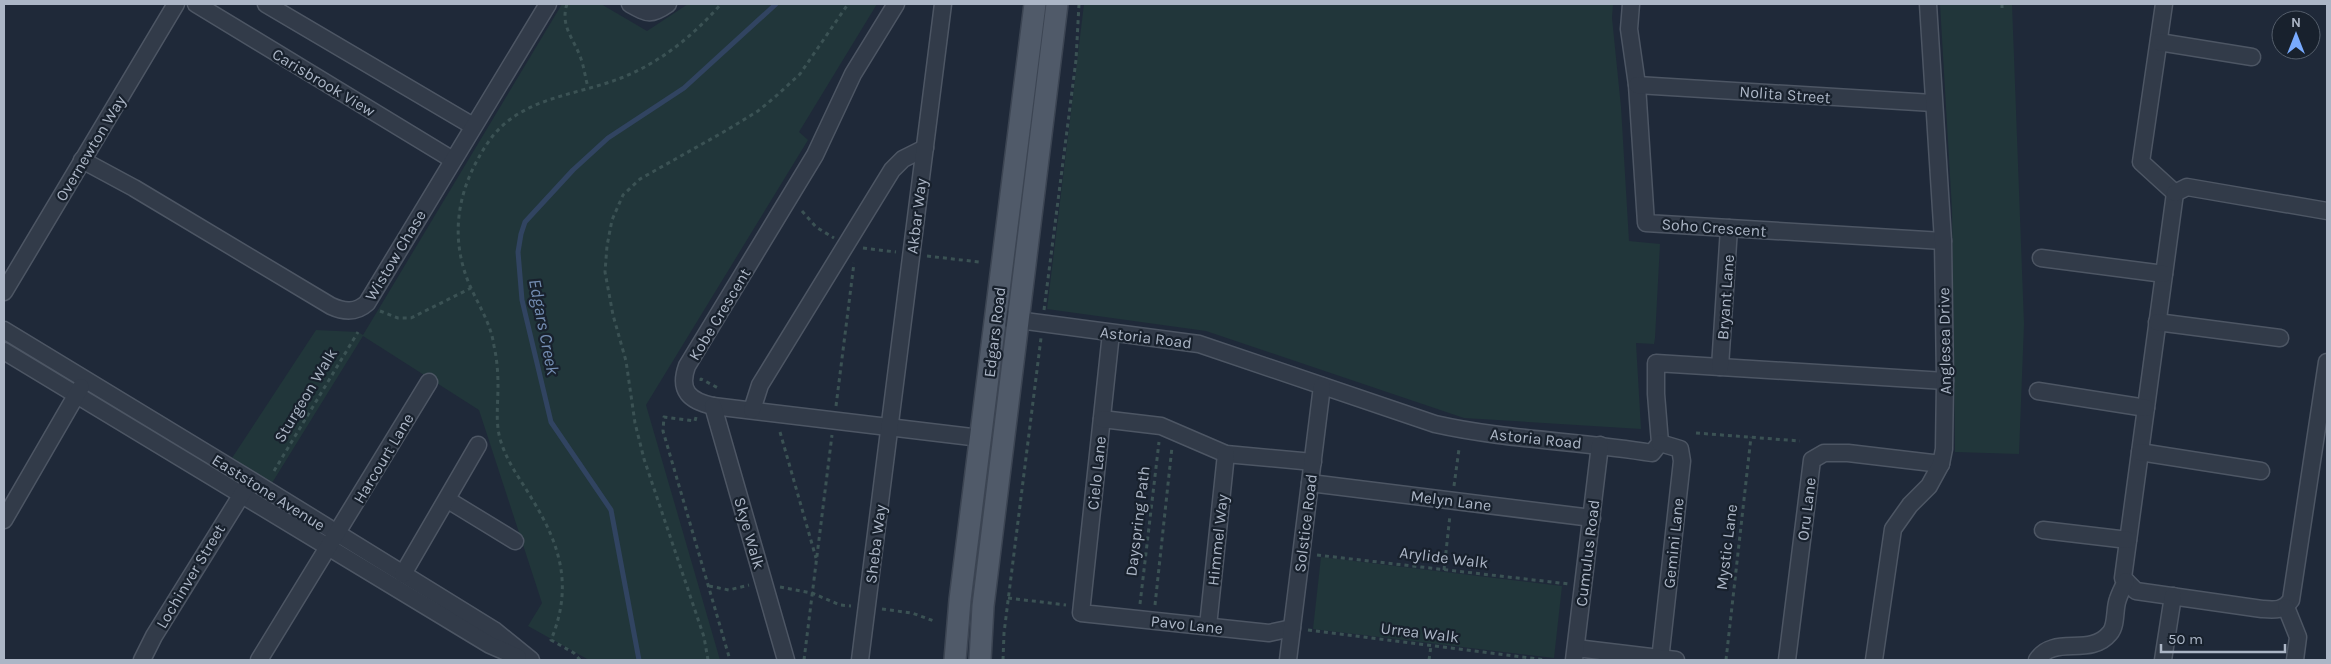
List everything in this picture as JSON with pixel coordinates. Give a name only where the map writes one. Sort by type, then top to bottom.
[{"type":"main road","name":"Edgars Road","points":[[955,660],[960,600],[1035,4]]},
{"type":"main road","name":"Edgars Road","points":[[980,660],[983,606],[1057,4]]},
{"type":"street","name":"Overnewton Way","points":[[4,292],[176,4]]},
{"type":"street","name":"Carisbrook View","points":[[196,4],[453,160]]},
{"type":"street","points":[[266,4],[473,126]]},
{"type":"street","name":"Wistow Chase","points":[[82,160],[134,188],[331,306],[348,311],[358,310],[367,303],[548,4]]},
{"type":"street","points":[[630,4],[649,13],[659,11],[668,4]]},
{"type":"street","name":"Kobe Crescent","points":[[705,404],[691,398],[684,385],[687,366],[815,155],[853,74],[896,4]]},
{"type":"street","name":"Akbar Way","points":[[890,428],[943,4]]},
{"type":"street","name":"Soho Crescent","points":[[1631,4],[1629,29],[1638,85],[1646,223],[1943,241]]},
{"type":"street","name":"Anglesea Drive","points":[[1874,660],[1893,529],[1910,505],[1930,486],[1941,464],[1944,450],[1943,241],[1928,4]]},
{"type":"street","points":[[2164,4],[2141,162],[2174,193]]},
{"type":"street","points":[[2159,42],[2252,57]]},
{"type":"street","name":"Nolita Street","points":[[1638,85],[1933,103]]},
{"type":"street","points":[[752,410],[760,385],[892,170],[903,159],[924,148]]},
{"type":"street","points":[[2174,193],[2188,187],[2327,211]]},
{"type":"street","points":[[2174,193],[2124,578],[2136,591],[2262,609],[2278,610],[2286,607],[2291,600],[2327,362]]},
{"type":"street","name":"Bryant Lane","points":[[1720,367],[1729,228]]},
{"type":"street","points":[[2042,258],[2164,274]]},
{"type":"street","name":"Astoria Road","points":[[995,318],[1199,344],[1435,424],[1460,430],[1600,445],[1652,453],[1660,443]]},
{"type":"street","points":[[2157,322],[2280,338]]},
{"type":"street","name":"Eaststone Avenue","points":[[4,330],[85,381],[251,480],[332,541],[490,645],[529,660]]},
{"type":"street","name":"Cielo Lane","points":[[1082,610],[1111,333]]},
{"type":"street","name":"Eaststone Avenue","points":[[4,351],[241,494],[332,541],[404,574],[494,630],[529,660]]},
{"type":"street","points":[[1660,443],[1656,394],[1656,363],[1945,381]]},
{"type":"street","points":[[4,520],[85,381]]},
{"type":"street","name":"Harcourt Lane","points":[[259,660],[429,382]]},
{"type":"street","name":"Solstice Road","points":[[1288,660],[1322,386]]},
{"type":"street","points":[[2038,391],[2146,408]]},
{"type":"street","points":[[705,404],[980,438]]},
{"type":"street","name":"Skye Walk","points":[[705,404],[764,584],[786,660]]},
{"type":"street","points":[[1102,419],[1168,429],[1226,454],[1313,462]]},
{"type":"street","name":"Sheba Way","points":[[860,660],[890,428]]},
{"type":"street","name":"Gemini Lane","points":[[1660,443],[1680,449],[1682,461],[1665,660]]},
{"type":"street","points":[[404,574],[478,445]]},
{"type":"street","name":"Cumulus Road","points":[[1575,654],[1600,445]]},
{"type":"street","points":[[2140,452],[2261,471]]},
{"type":"street","name":"Oru Lane","points":[[1788,660],[1812,460],[1824,453],[1848,453],[1941,464]]},
{"type":"street","name":"Himmel Way","points":[[1208,626],[1226,454]]},
{"type":"street","name":"Lochinver Street","points":[[142,660],[154,636],[251,480]]},
{"type":"street","name":"Melyn Lane","points":[[1310,482],[1592,518]]},
{"type":"street","points":[[448,500],[515,541]]},
{"type":"street","points":[[2043,530],[2128,540]]},
{"type":"street","points":[[2037,660],[2043,652],[2055,646],[2090,646],[2102,642],[2112,631],[2117,600],[2126,581]]},
{"type":"street","points":[[2164,660],[2172,596]]},
{"type":"street","points":[[2286,607],[2298,637],[2295,660]]},
{"type":"street","name":"Pavo Lane","points":[[1082,610],[1146,620],[1269,633],[1292,628]]},
{"type":"street","points":[[1575,654],[1665,660]]},
{"type":"path","points":[[567,4],[564,14],[566,29],[580,56],[588,87]]},
{"type":"path","points":[[580,660],[574,653],[550,640],[560,619],[563,602],[560,559],[540,513],[519,480],[500,441],[497,424],[497,361],[493,339],[486,318],[471,288],[460,251],[458,231],[463,191],[474,164],[490,139],[504,124],[541,102],[620,78],[643,68],[677,47],[694,33],[721,4]]},
{"type":"path","points":[[708,660],[704,637],[644,459],[634,423],[626,361],[613,315],[605,272],[612,220],[623,195],[640,178],[758,111],[775,97],[800,74],[848,4]]},
{"type":"path","points":[[2002,4],[2002,11]]},
{"type":"path","points":[[802,211],[816,227],[845,246]]},
{"type":"path","points":[[367,303],[386,314],[407,319],[471,288]]},
{"type":"path","name":"Sturgeon Walk","points":[[274,471],[358,332]]},
{"type":"path","points":[[727,390],[718,388],[701,379],[705,404],[695,421],[664,417],[664,431],[730,660]]},
{"type":"path","points":[[827,402],[846,404]]},
{"type":"path","name":"Dayspring Path","points":[[1146,620],[1168,429]]},
{"type":"path","name":"Dayspring Path","points":[[1146,620],[1168,429]]},
{"type":"path","points":[[780,432],[816,561]]},
{"type":"path","points":[[1696,434],[1800,441]]},
{"type":"path","name":"Mystic Lane","points":[[1726,660],[1751,437]]},
{"type":"path","points":[[1444,570],[1459,450]]},
{"type":"path","name":"Arylide Walk","points":[[1302,554],[1583,586]]},
{"type":"path","points":[[709,586],[729,590],[754,583],[764,584],[812,593],[840,605],[912,613],[934,621]]},
{"type":"path","points":[[1008,598],[1082,610]]},
{"type":"path","name":"Urrea Walk","points":[[1292,628],[1546,660]]},
{"type":"path","points":[[1429,660],[1431,646]]},
{"type":"green space","points":[[562,4],[601,4],[647,31],[688,4],[877,4],[799,132],[808,140],[646,405],[720,660],[589,660],[528,626],[542,603],[479,410],[363,336],[272,483],[232,458],[316,330],[358,332],[363,335]]},
{"type":"green space","points":[[1084,4],[1613,4],[1612,18],[1621,107],[1629,241],[1660,244],[1654,344],[1636,343],[1641,429],[1464,418],[1206,331],[1047,309]]},
{"type":"green space","points":[[1940,4],[2012,4],[2024,324],[2019,454],[1955,452],[1952,210]]},
{"type":"green space","points":[[1321,557],[1562,586],[1554,658],[1313,629]]},
{"type":"waterway","name":"Edgars Creek","points":[[639,660],[611,510],[551,422],[522,300],[518,252],[521,234],[525,222],[573,170],[608,138],[684,88],[776,4]]}]
